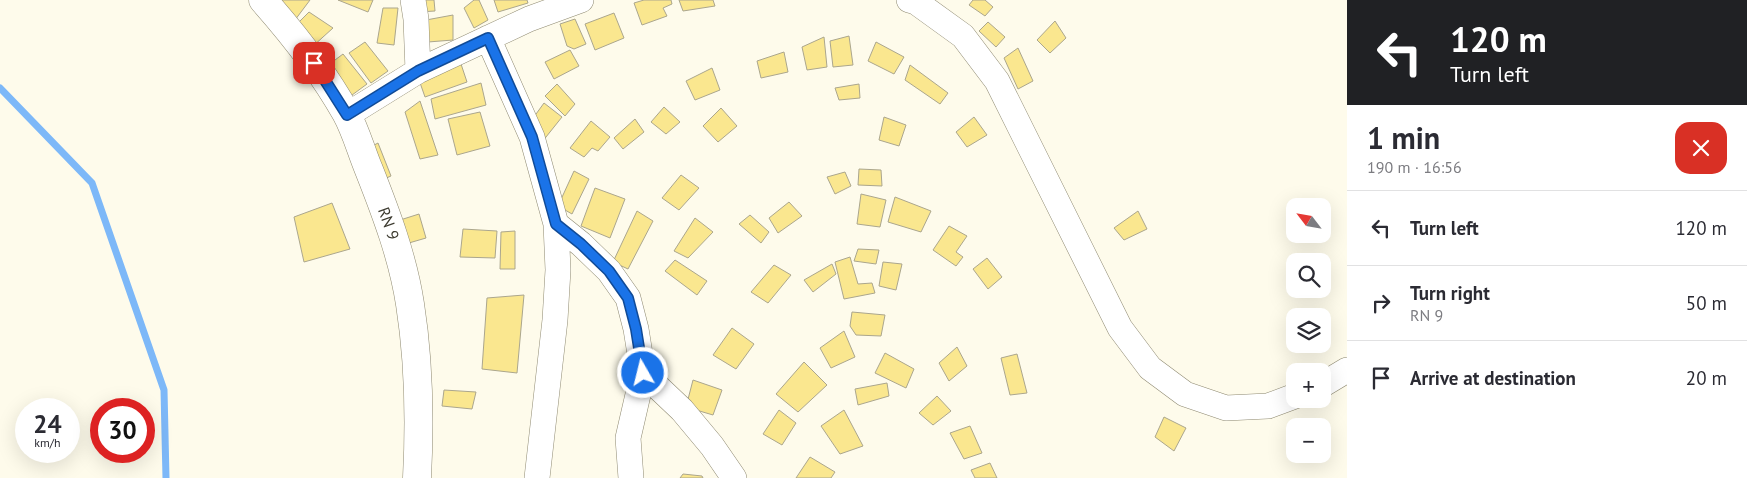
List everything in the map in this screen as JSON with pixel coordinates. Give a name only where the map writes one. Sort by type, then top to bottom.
[{"type":"main road","name":"RN 9","points":[[263,0],[281,19],[314,63],[347,115],[375,185],[396,245],[410,302],[418,368],[419,444],[417,478]]},
{"type":"street","points":[[413,0],[416,19],[418,71]]},
{"type":"street","points":[[347,115],[418,71],[529,19],[581,0]]},
{"type":"street","points":[[909,0],[916,2],[963,36],[996,80],[1120,328],[1150,368],[1185,394],[1226,408],[1268,406],[1286,399]]},
{"type":"street","points":[[488,38],[532,137],[556,224],[558,270],[555,320],[537,478]]},
{"type":"street","points":[[556,224],[581,244],[609,271],[628,298],[636,329],[643,373],[628,438],[631,478]]},
{"type":"street","points":[[1331,380],[1347,370]]},
{"type":"street","points":[[643,373],[682,410],[712,446],[734,478]]},
{"type":"building","points":[[274,0],[310,0],[295,20]]},
{"type":"building","points":[[338,0],[373,0],[368,12]]},
{"type":"building","points":[[416,0],[434,0],[435,11],[418,12]]},
{"type":"building","points":[[474,0],[479,0],[488,20],[474,28],[464,8]]},
{"type":"building","points":[[494,0],[527,0],[528,3],[498,12]]},
{"type":"building","points":[[644,0],[671,0],[672,4],[663,8],[667,16],[642,25],[634,3]]},
{"type":"building","points":[[679,0],[713,0],[715,6],[683,11]]},
{"type":"building","points":[[973,0],[985,0],[993,7],[985,16],[969,5]]},
{"type":"building","points":[[383,8],[398,8],[394,45],[377,43]]},
{"type":"building","points":[[309,12],[333,28],[312,47],[295,26]]},
{"type":"building","points":[[614,13],[624,38],[595,50],[585,24]]},
{"type":"building","points":[[453,15],[453,40],[428,42],[426,20]]},
{"type":"building","points":[[575,19],[586,44],[574,49],[567,46],[560,24]]},
{"type":"building","points":[[1055,21],[1066,38],[1050,53],[1037,40]]},
{"type":"building","points":[[988,22],[1005,37],[996,47],[979,31]]},
{"type":"building","points":[[849,36],[853,65],[833,67],[830,41]]},
{"type":"building","points":[[824,37],[827,67],[807,70],[802,47]]},
{"type":"building","points":[[365,42],[388,71],[371,83],[349,53]]},
{"type":"building","points":[[876,42],[904,57],[894,74],[868,61]]},
{"type":"building","points":[[1018,48],[1033,81],[1018,89],[1004,58]]},
{"type":"building","points":[[570,50],[579,66],[554,79],[545,62]]},
{"type":"building","points":[[784,52],[788,72],[761,78],[757,61]]},
{"type":"building","points":[[343,54],[367,84],[348,98],[327,66]]},
{"type":"building","points":[[460,61],[467,82],[425,97],[418,77]]},
{"type":"building","points":[[910,65],[948,93],[940,104],[905,80]]},
{"type":"building","points":[[712,68],[720,90],[695,100],[686,81]]},
{"type":"building","points":[[481,83],[486,105],[435,119],[431,99]]},
{"type":"building","points":[[557,84],[575,104],[565,116],[545,96]]},
{"type":"building","points":[[859,84],[860,98],[839,100],[835,88]]},
{"type":"building","points":[[420,101],[438,155],[420,159],[405,112]]},
{"type":"building","points":[[544,103],[562,117],[542,142],[531,121]]},
{"type":"building","points":[[664,107],[680,122],[666,134],[651,122]]},
{"type":"building","points":[[721,108],[737,126],[718,142],[703,126]]},
{"type":"building","points":[[480,112],[490,146],[457,155],[448,119]]},
{"type":"building","points":[[884,117],[906,125],[899,146],[879,140]]},
{"type":"building","points":[[974,117],[987,135],[967,147],[956,132]]},
{"type":"building","points":[[635,119],[644,132],[623,149],[614,138]]},
{"type":"building","points":[[591,121],[610,137],[598,151],[592,148],[584,157],[570,148]]},
{"type":"building","points":[[378,143],[391,176],[377,182],[365,150]]},
{"type":"building","points":[[859,169],[881,170],[882,186],[858,185]]},
{"type":"building","points":[[574,171],[589,179],[572,214],[558,206]]},
{"type":"building","points":[[845,172],[851,186],[835,194],[827,177]]},
{"type":"building","points":[[681,175],[699,188],[679,210],[662,198]]},
{"type":"building","points":[[595,188],[625,199],[610,238],[581,226]]},
{"type":"building","points":[[861,194],[886,200],[880,227],[857,224]]},
{"type":"building","points":[[895,197],[931,211],[921,232],[888,222]]},
{"type":"building","points":[[789,202],[802,216],[778,233],[769,218]]},
{"type":"building","points":[[332,203],[350,249],[304,262],[294,217]]},
{"type":"building","points":[[637,211],[653,221],[628,269],[613,262]]},
{"type":"building","points":[[1138,211],[1147,229],[1124,240],[1114,228]]},
{"type":"building","points":[[419,214],[426,238],[402,245],[397,221]]},
{"type":"building","points":[[750,215],[769,232],[761,243],[739,224]]},
{"type":"building","points":[[695,218],[713,232],[688,258],[674,251]]},
{"type":"building","points":[[949,226],[967,236],[956,252],[963,257],[956,266],[933,250]]},
{"type":"building","points":[[463,229],[497,231],[495,258],[460,257]]},
{"type":"building","points":[[515,231],[515,269],[500,269],[501,232]]},
{"type":"building","points":[[858,249],[879,250],[876,264],[854,261]]},
{"type":"building","points":[[850,257],[858,284],[872,283],[875,293],[844,299],[835,262]]},
{"type":"building","points":[[987,258],[1002,277],[988,289],[973,269]]},
{"type":"building","points":[[675,260],[707,281],[697,295],[665,271]]},
{"type":"building","points":[[883,262],[902,264],[896,290],[879,286]]},
{"type":"building","points":[[832,264],[836,274],[813,292],[804,280]]},
{"type":"building","points":[[774,265],[791,275],[768,303],[751,292]]},
{"type":"building","points":[[524,295],[517,373],[482,369],[487,298]]},
{"type":"building","points":[[852,312],[885,315],[881,336],[856,335],[850,326]]},
{"type":"building","points":[[732,328],[754,344],[736,369],[713,355]]},
{"type":"building","points":[[844,331],[855,357],[831,368],[820,348]]},
{"type":"building","points":[[957,347],[967,366],[949,381],[939,363]]},
{"type":"building","points":[[885,353],[914,369],[906,388],[875,373]]},
{"type":"building","points":[[1017,354],[1027,393],[1010,395],[1001,358]]},
{"type":"building","points":[[804,362],[827,385],[798,412],[776,394]]},
{"type":"building","points":[[693,380],[722,390],[713,415],[686,407]]},
{"type":"building","points":[[887,383],[889,396],[858,405],[855,389]]},
{"type":"building","points":[[444,390],[476,392],[472,409],[442,406]]},
{"type":"building","points":[[937,396],[951,411],[933,425],[919,413]]},
{"type":"building","points":[[779,410],[796,423],[782,445],[763,434]]},
{"type":"building","points":[[844,410],[863,446],[840,454],[821,426]]},
{"type":"building","points":[[1164,417],[1186,428],[1174,451],[1155,437]]},
{"type":"building","points":[[970,426],[982,453],[964,459],[950,433]]},
{"type":"building","points":[[810,457],[835,472],[831,478],[796,478]]},
{"type":"building","points":[[990,463],[997,478],[975,478],[971,470]]},
{"type":"building","points":[[683,474],[702,476],[703,478],[680,478]]},
{"type":"waterway","points":[[0,88],[92,183],[164,390],[166,478]]},
{"type":"route","points":[[314,63],[347,115],[418,71],[488,38],[532,137],[556,224],[581,244],[609,271],[628,298],[636,329],[643,373]]}]
